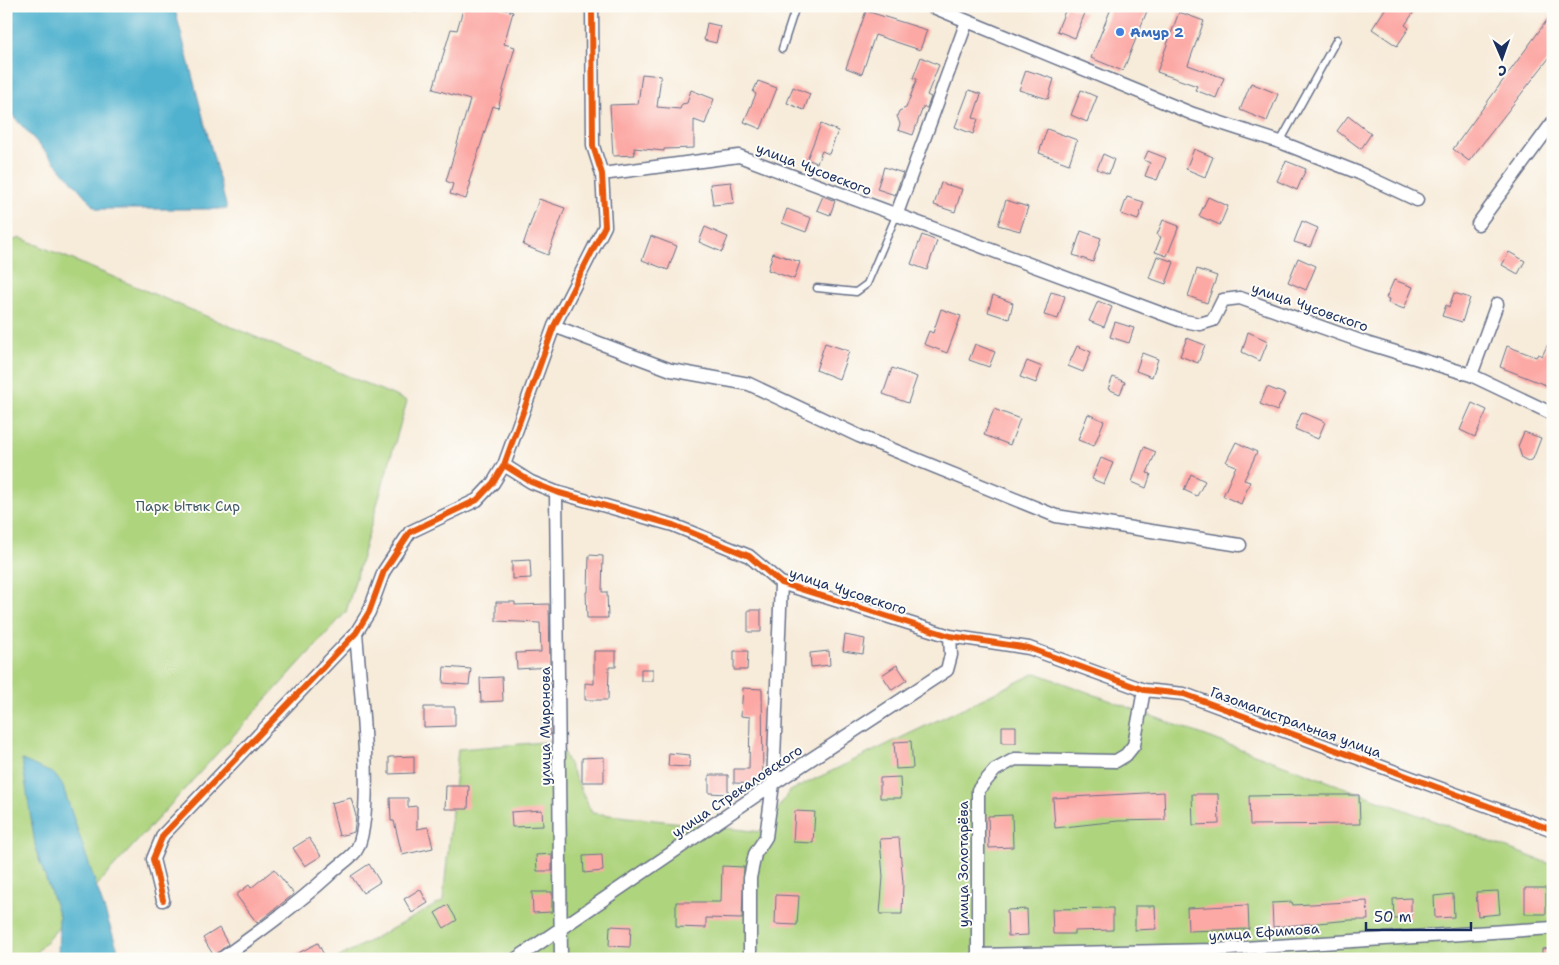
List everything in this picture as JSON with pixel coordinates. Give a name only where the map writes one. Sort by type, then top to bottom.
[{"type":"street","points":[[163,900],[153,859],[163,835],[356,633],[369,612],[384,571],[410,532],[477,500],[504,465],[554,326],[605,226],[602,174],[593,146],[592,6]]},
{"type":"street","points":[[931,6],[1193,114],[1280,142],[1417,200]]},
{"type":"street","points":[[896,216],[967,21]]},
{"type":"street","points":[[1478,224],[1553,122]]},
{"type":"street","name":"улица Чусовского","points":[[602,174],[739,156],[1179,320],[1200,324],[1213,320],[1222,300],[1240,298],[1366,343],[1471,375],[1553,414]]},
{"type":"street","points":[[1471,375],[1497,304]]},
{"type":"street","points":[[554,326],[671,370],[750,384],[859,436],[1056,516],[1240,545]]},
{"type":"street","name":"улица Чусовского","points":[[504,465],[530,482],[556,492],[673,525],[749,556],[781,584],[950,636],[1029,648]]},
{"type":"street","name":"улица Миронова","points":[[556,492],[561,959]]},
{"type":"street","points":[[750,959],[750,878],[755,854],[766,837],[773,784],[781,584]]},
{"type":"street","points":[[221,959],[295,906],[355,852],[362,838],[365,824],[366,782],[356,633]]},
{"type":"street","name":"улица Стрекаловского","points":[[516,959],[773,784],[948,670],[951,655],[950,636]]},
{"type":"street","name":"Газомагистральная улица","points":[[1029,648],[1144,690],[1184,694],[1553,830]]},
{"type":"street","name":"улица Золотарёва","points":[[978,957],[978,790],[995,770],[1015,759],[1116,761],[1121,758],[1134,745],[1144,690]]},
{"type":"street","name":"улица Ефимова","points":[[978,957],[1214,955],[1553,928]]},
{"type":"lane","points":[[782,49],[796,6]]},
{"type":"lane","points":[[1280,142],[1337,39]]},
{"type":"lane","points":[[817,288],[856,292],[867,284],[896,216]]},
{"type":"green space","name":"Парк Ытык Сир","points":[[21,238],[407,401],[346,612],[30,959],[6,959],[6,242]]},
{"type":"green space","points":[[1036,673],[1553,865],[1553,959],[336,959],[443,901],[458,749],[558,741],[592,813],[762,832],[790,791]]},
{"type":"water","points":[[6,6],[174,6],[227,209],[97,209],[6,108]]},
{"type":"water","points":[[22,760],[54,774],[62,784],[121,959],[58,959],[59,916],[36,851]]},
{"type":"building","points":[[464,6],[494,6],[513,12],[504,44],[515,47],[498,108],[493,106],[469,182],[471,182],[466,199],[450,194],[453,184],[446,181],[470,100],[433,89],[451,29],[457,30]]},
{"type":"building","points":[[1067,6],[1085,13],[1075,38],[1057,31]]},
{"type":"building","name":"Амур 2","points":[[1112,6],[1149,6],[1123,71],[1091,58]]},
{"type":"building","points":[[1387,6],[1418,6],[1405,25],[1409,28],[1397,46],[1372,29]]},
{"type":"building","points":[[866,11],[927,30],[920,50],[875,35],[862,74],[846,68]]},
{"type":"building","points":[[1179,12],[1204,21],[1188,65],[1224,78],[1216,98],[1195,90],[1197,86],[1157,72]]},
{"type":"building","points":[[1553,12],[1553,53],[1469,161],[1453,149]]},
{"type":"building","points":[[707,23],[720,26],[716,43],[704,40]]},
{"type":"building","points":[[921,57],[939,65],[927,95],[931,97],[927,108],[923,107],[913,135],[898,130],[900,124],[897,116],[899,111],[906,108],[917,79],[913,78]]},
{"type":"building","points":[[1026,70],[1054,79],[1048,99],[1019,90]]},
{"type":"building","points":[[642,74],[661,76],[657,107],[680,109],[682,104],[687,103],[691,90],[714,99],[705,124],[694,120],[694,148],[664,149],[664,151],[634,148],[635,155],[613,156],[610,105],[638,104]]},
{"type":"building","points":[[758,81],[777,88],[761,129],[744,122],[756,94],[753,92]]},
{"type":"building","points":[[1251,83],[1278,94],[1267,121],[1240,110]]},
{"type":"building","points":[[793,87],[810,94],[804,110],[787,103]]},
{"type":"building","points":[[969,90],[981,94],[973,118],[978,119],[973,134],[955,127]]},
{"type":"building","points":[[1081,90],[1097,97],[1087,122],[1071,115]]},
{"type":"building","points":[[1348,116],[1371,134],[1361,149],[1337,131]]},
{"type":"building","points":[[821,124],[838,131],[829,154],[822,151],[817,163],[807,159]]},
{"type":"building","points":[[1047,129],[1077,140],[1069,164],[1039,153]]},
{"type":"building","points":[[1194,149],[1213,157],[1205,177],[1186,169]]},
{"type":"building","points":[[1148,151],[1166,158],[1157,180],[1145,176],[1150,163],[1144,160]]},
{"type":"building","points":[[1103,154],[1114,159],[1109,174],[1097,169]]},
{"type":"building","points":[[1286,161],[1306,169],[1297,190],[1277,181]]},
{"type":"building","points":[[884,167],[903,173],[895,195],[877,189]]},
{"type":"building","points":[[731,182],[734,203],[713,205],[710,184]]},
{"type":"building","points":[[941,183],[962,189],[955,212],[934,205]]},
{"type":"building","points":[[823,196],[835,201],[830,215],[817,210]]},
{"type":"building","points":[[1127,197],[1144,202],[1138,220],[1121,214]]},
{"type":"building","points":[[1208,197],[1228,206],[1220,225],[1199,216]]},
{"type":"building","points":[[539,199],[565,208],[548,255],[523,245]]},
{"type":"building","points":[[1006,200],[1028,207],[1020,231],[998,225]]},
{"type":"building","points":[[787,209],[811,218],[806,232],[782,223]]},
{"type":"building","points":[[1163,220],[1179,226],[1167,256],[1155,252],[1161,237],[1157,235]]},
{"type":"building","points":[[1302,221],[1318,228],[1310,247],[1294,242]]},
{"type":"building","points":[[705,227],[728,237],[722,252],[699,242]]},
{"type":"building","points":[[1081,231],[1101,238],[1093,262],[1073,255]]},
{"type":"building","points":[[922,235],[937,241],[927,270],[911,264]]},
{"type":"building","points":[[651,236],[677,246],[668,270],[642,260]]},
{"type":"building","points":[[1509,252],[1525,261],[1518,274],[1502,265]]},
{"type":"building","points":[[773,253],[800,262],[794,279],[768,270]]},
{"type":"building","points":[[1157,256],[1174,262],[1166,284],[1149,278]]},
{"type":"building","points":[[1298,258],[1316,266],[1306,290],[1288,282]]},
{"type":"building","points":[[1197,269],[1217,276],[1207,303],[1188,296]]},
{"type":"building","points":[[1394,280],[1413,287],[1404,309],[1388,303],[1389,299],[1386,298]]},
{"type":"building","points":[[1051,292],[1065,296],[1058,319],[1044,315]]},
{"type":"building","points":[[1454,293],[1470,298],[1462,322],[1442,316],[1446,305],[1449,307]]},
{"type":"building","points":[[993,295],[1013,303],[1009,319],[988,312]]},
{"type":"building","points":[[1098,301],[1112,307],[1104,327],[1089,321]]},
{"type":"building","points":[[941,309],[961,316],[947,353],[924,344],[929,331],[933,333]]},
{"type":"building","points":[[1115,322],[1134,328],[1129,343],[1110,337]]},
{"type":"building","points":[[1248,332],[1268,341],[1260,361],[1242,352]]},
{"type":"building","points":[[1553,334],[1553,388],[1500,367],[1507,346],[1536,357],[1538,354],[1542,356]]},
{"type":"building","points":[[1187,338],[1205,345],[1198,363],[1180,356]]},
{"type":"building","points":[[825,343],[849,351],[839,379],[816,370]]},
{"type":"building","points":[[975,344],[995,352],[989,367],[969,360]]},
{"type":"building","points":[[1077,346],[1091,352],[1083,372],[1068,366]]},
{"type":"building","points":[[1142,353],[1158,359],[1152,377],[1136,371]]},
{"type":"building","points":[[1027,361],[1042,367],[1036,383],[1020,377]]},
{"type":"building","points":[[892,368],[917,377],[908,403],[883,394]]},
{"type":"building","points":[[1113,377],[1125,382],[1120,394],[1108,389]]},
{"type":"building","points":[[1267,387],[1285,394],[1277,411],[1260,404]]},
{"type":"building","points":[[1472,403],[1487,410],[1475,437],[1460,430]]},
{"type":"building","points":[[994,409],[1020,419],[1010,445],[984,435]]},
{"type":"building","points":[[1302,412],[1325,422],[1318,439],[1295,429]]},
{"type":"building","points":[[1088,414],[1104,421],[1094,446],[1078,440]]},
{"type":"building","points":[[1524,432],[1541,438],[1533,459],[1528,461],[1522,458],[1518,446]]},
{"type":"building","points":[[1236,442],[1257,452],[1244,480],[1250,482],[1241,504],[1223,496],[1236,466],[1226,462]]},
{"type":"building","points":[[1144,447],[1156,452],[1147,473],[1151,474],[1146,488],[1132,482]]},
{"type":"building","points":[[1101,458],[1113,463],[1104,484],[1092,479]]},
{"type":"building","points":[[1191,474],[1205,481],[1197,496],[1184,490]]},
{"type":"building","points":[[589,555],[603,556],[602,592],[607,592],[608,618],[587,618],[586,592],[588,592]]},
{"type":"building","points":[[530,560],[531,578],[512,579],[512,561]]},
{"type":"building","points":[[496,602],[515,602],[515,605],[549,604],[550,667],[517,669],[516,653],[541,652],[540,623],[496,621]]},
{"type":"building","points":[[748,610],[761,610],[761,632],[748,632]]},
{"type":"building","points":[[845,635],[865,639],[863,654],[843,651]]},
{"type":"building","points":[[594,651],[616,651],[616,667],[609,667],[608,700],[585,700],[585,683],[594,684]]},
{"type":"building","points":[[734,651],[748,651],[747,670],[734,670]]},
{"type":"building","points":[[829,651],[830,665],[811,667],[810,653]]},
{"type":"building","points":[[897,665],[907,680],[892,690],[882,675]]},
{"type":"building","points":[[444,667],[471,669],[469,685],[443,683]]},
{"type":"building","points":[[641,669],[653,669],[653,681],[641,681]]},
{"type":"building","points":[[502,677],[503,701],[481,702],[480,678]]},
{"type":"building","points":[[743,688],[762,689],[763,781],[759,784],[734,783],[734,769],[749,769],[750,717],[741,716]]},
{"type":"building","points":[[424,707],[455,707],[455,726],[424,727]]},
{"type":"building","points":[[542,718],[550,718],[550,735],[543,735]]},
{"type":"building","points":[[1002,726],[1016,726],[1016,743],[1002,743]]},
{"type":"building","points":[[911,741],[913,768],[896,769],[894,742]]},
{"type":"building","points":[[669,753],[690,755],[689,767],[668,766]]},
{"type":"building","points":[[414,756],[414,773],[389,774],[389,757]]},
{"type":"building","points":[[604,757],[604,782],[582,782],[582,758]]},
{"type":"building","points":[[709,775],[728,775],[728,794],[709,793]]},
{"type":"building","points":[[900,777],[901,798],[880,798],[880,778]]},
{"type":"building","points":[[446,786],[469,786],[468,809],[445,809]]},
{"type":"building","points":[[1164,792],[1165,820],[1118,821],[1055,828],[1053,798]]},
{"type":"building","points":[[1192,794],[1218,794],[1219,824],[1193,825]]},
{"type":"building","points":[[1359,795],[1360,824],[1250,825],[1249,796]]},
{"type":"building","points":[[351,798],[356,816],[354,832],[339,836],[331,803]]},
{"type":"building","points":[[390,798],[408,798],[408,807],[417,806],[417,829],[428,827],[433,848],[402,855],[394,821],[391,821]]},
{"type":"building","points":[[542,810],[543,826],[512,827],[511,812]]},
{"type":"building","points":[[795,811],[815,812],[813,843],[793,842]]},
{"type":"building","points":[[1012,815],[1013,847],[989,848],[988,816]]},
{"type":"building","points":[[309,838],[321,856],[305,866],[293,848]]},
{"type":"building","points":[[899,838],[903,883],[902,914],[880,914],[883,877],[880,839]]},
{"type":"building","points":[[552,854],[552,871],[537,871],[536,855]]},
{"type":"building","points":[[602,855],[603,871],[584,873],[583,856]]},
{"type":"building","points":[[369,864],[380,882],[363,893],[351,876]]},
{"type":"building","points":[[722,866],[744,867],[742,919],[706,918],[706,928],[676,927],[676,902],[721,902]]},
{"type":"building","points":[[274,869],[294,894],[257,923],[236,895],[249,885],[251,888]]},
{"type":"building","points":[[1525,888],[1546,888],[1546,914],[1525,914]]},
{"type":"building","points":[[420,889],[428,903],[412,913],[404,899]]},
{"type":"building","points":[[1498,891],[1500,914],[1478,916],[1476,892]]},
{"type":"building","points":[[532,892],[552,892],[552,912],[533,913]]},
{"type":"building","points":[[1453,894],[1454,917],[1435,918],[1434,896]]},
{"type":"building","points":[[776,895],[799,896],[797,925],[775,924]]},
{"type":"building","points":[[1411,898],[1411,918],[1394,919],[1393,899]]},
{"type":"building","points":[[1367,901],[1368,920],[1273,927],[1272,903],[1292,902],[1293,905]]},
{"type":"building","points":[[448,905],[457,920],[444,928],[435,913]]},
{"type":"building","points":[[1248,905],[1249,929],[1188,931],[1187,908]]},
{"type":"building","points":[[1135,906],[1155,906],[1156,929],[1135,930]]},
{"type":"building","points":[[1113,908],[1113,930],[1074,931],[1074,934],[1053,934],[1052,909]]},
{"type":"building","points":[[1027,909],[1028,935],[1008,936],[1007,910]]},
{"type":"building","points":[[610,926],[631,927],[630,947],[609,946]]},
{"type":"building","points":[[219,928],[228,944],[214,956],[203,938]]},
{"type":"building","points":[[318,943],[326,959],[287,959]]},
{"type":"building","points":[[1553,948],[1553,959],[1542,959],[1542,949]]},
{"type":"cycle path","points":[[163,900],[153,859],[163,835],[356,633],[369,612],[384,571],[410,532],[477,500],[493,483],[504,465],[554,326],[605,226],[602,174],[593,146],[592,6]]},
{"type":"cycle path","points":[[504,465],[531,482],[556,492],[673,525],[749,556],[781,583],[950,636],[1029,648],[1144,690],[1184,694],[1553,830]]},
{"type":"place","name":"Амур 2","points":[[1120,32]]}]
